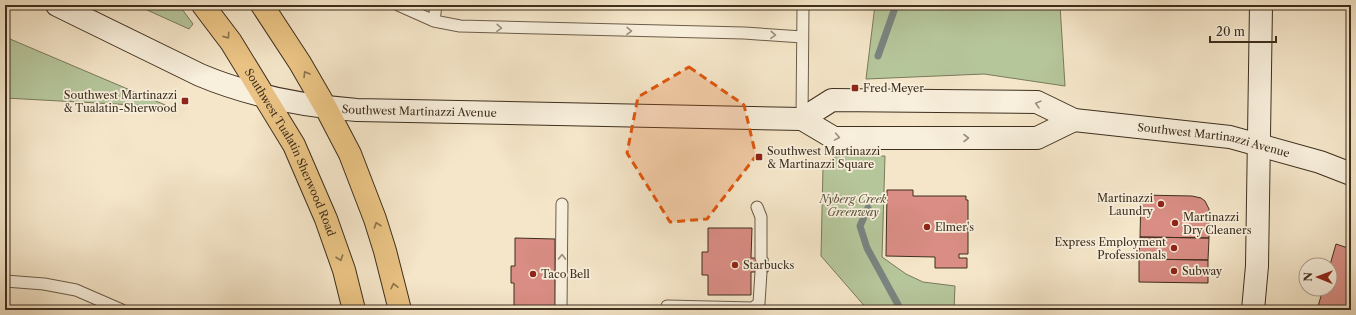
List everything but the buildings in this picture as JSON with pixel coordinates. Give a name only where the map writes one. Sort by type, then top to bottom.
[{"type":"highway","name":"Southwest Tualatin Sherwood Road","points":[[203,5],[231,42],[294,145],[326,219],[344,270],[354,310]]},
{"type":"highway","points":[[262,5],[300,63],[350,154],[375,219],[389,262],[400,310]]},
{"type":"street","name":"Southwest Martinazzi Avenue","points":[[57,5],[200,76],[237,89],[326,108],[802,119],[834,138],[1037,138],[1074,120]]},
{"type":"street","points":[[1253,310],[1257,266],[1261,5]]},
{"type":"street","name":"Southwest Martinazzi Avenue","points":[[802,119],[832,100],[1037,102],[1074,120],[1230,137],[1320,162],[1351,174]]},
{"type":"lane","points":[[398,5],[434,21],[460,26],[744,33],[802,37]]},
{"type":"lane","points":[[434,21],[436,5]]},
{"type":"lane","points":[[802,119],[803,5]]},
{"type":"lane","points":[[561,310],[562,204]]},
{"type":"lane","points":[[757,207],[762,218],[761,258]]},
{"type":"lane","points":[[667,306],[753,308],[759,303],[761,272]]},
{"type":"lane","points":[[5,281],[44,284],[76,290],[122,310]]},
{"type":"highlighted area","points":[[689,67],[744,105],[756,156],[707,219],[670,222],[627,153],[638,97]]},
{"type":"green space","points":[[136,5],[179,5],[193,24],[189,29]]},
{"type":"green space","points":[[875,5],[1060,5],[1065,86],[984,74],[866,79]]},
{"type":"green space","points":[[5,38],[10,39],[170,107],[5,98]]},
{"type":"green space","name":"Nyberg Creek Greenway","points":[[837,156],[885,156],[882,257],[906,274],[923,282],[955,286],[954,310],[868,310],[821,256],[823,167]]},
{"type":"waterway","points":[[878,56],[896,5]]},
{"type":"waterway","points":[[868,208],[860,226],[867,248],[901,310]]},
{"type":"place","name":"Fred Meyer","points":[[855,88]]},
{"type":"place","name":"Southwest Martinazzi & Tualatin-Sherwood","points":[[185,101]]},
{"type":"place","name":"Southwest Martinazzi & Martinazzi Square","points":[[759,157]]},
{"type":"place","name":"Martinazzi Laundry","points":[[1161,204]]},
{"type":"place","name":"Martinazzi Dry Cleaners","points":[[1175,223]]},
{"type":"place","name":"Elmer's","points":[[927,227]]},
{"type":"place","name":"Express Employment Professionals","points":[[1174,248]]},
{"type":"place","name":"Starbucks","points":[[735,265]]},
{"type":"place","name":"Subway","points":[[1174,271]]},
{"type":"place","name":"Taco Bell","points":[[533,274]]}]
